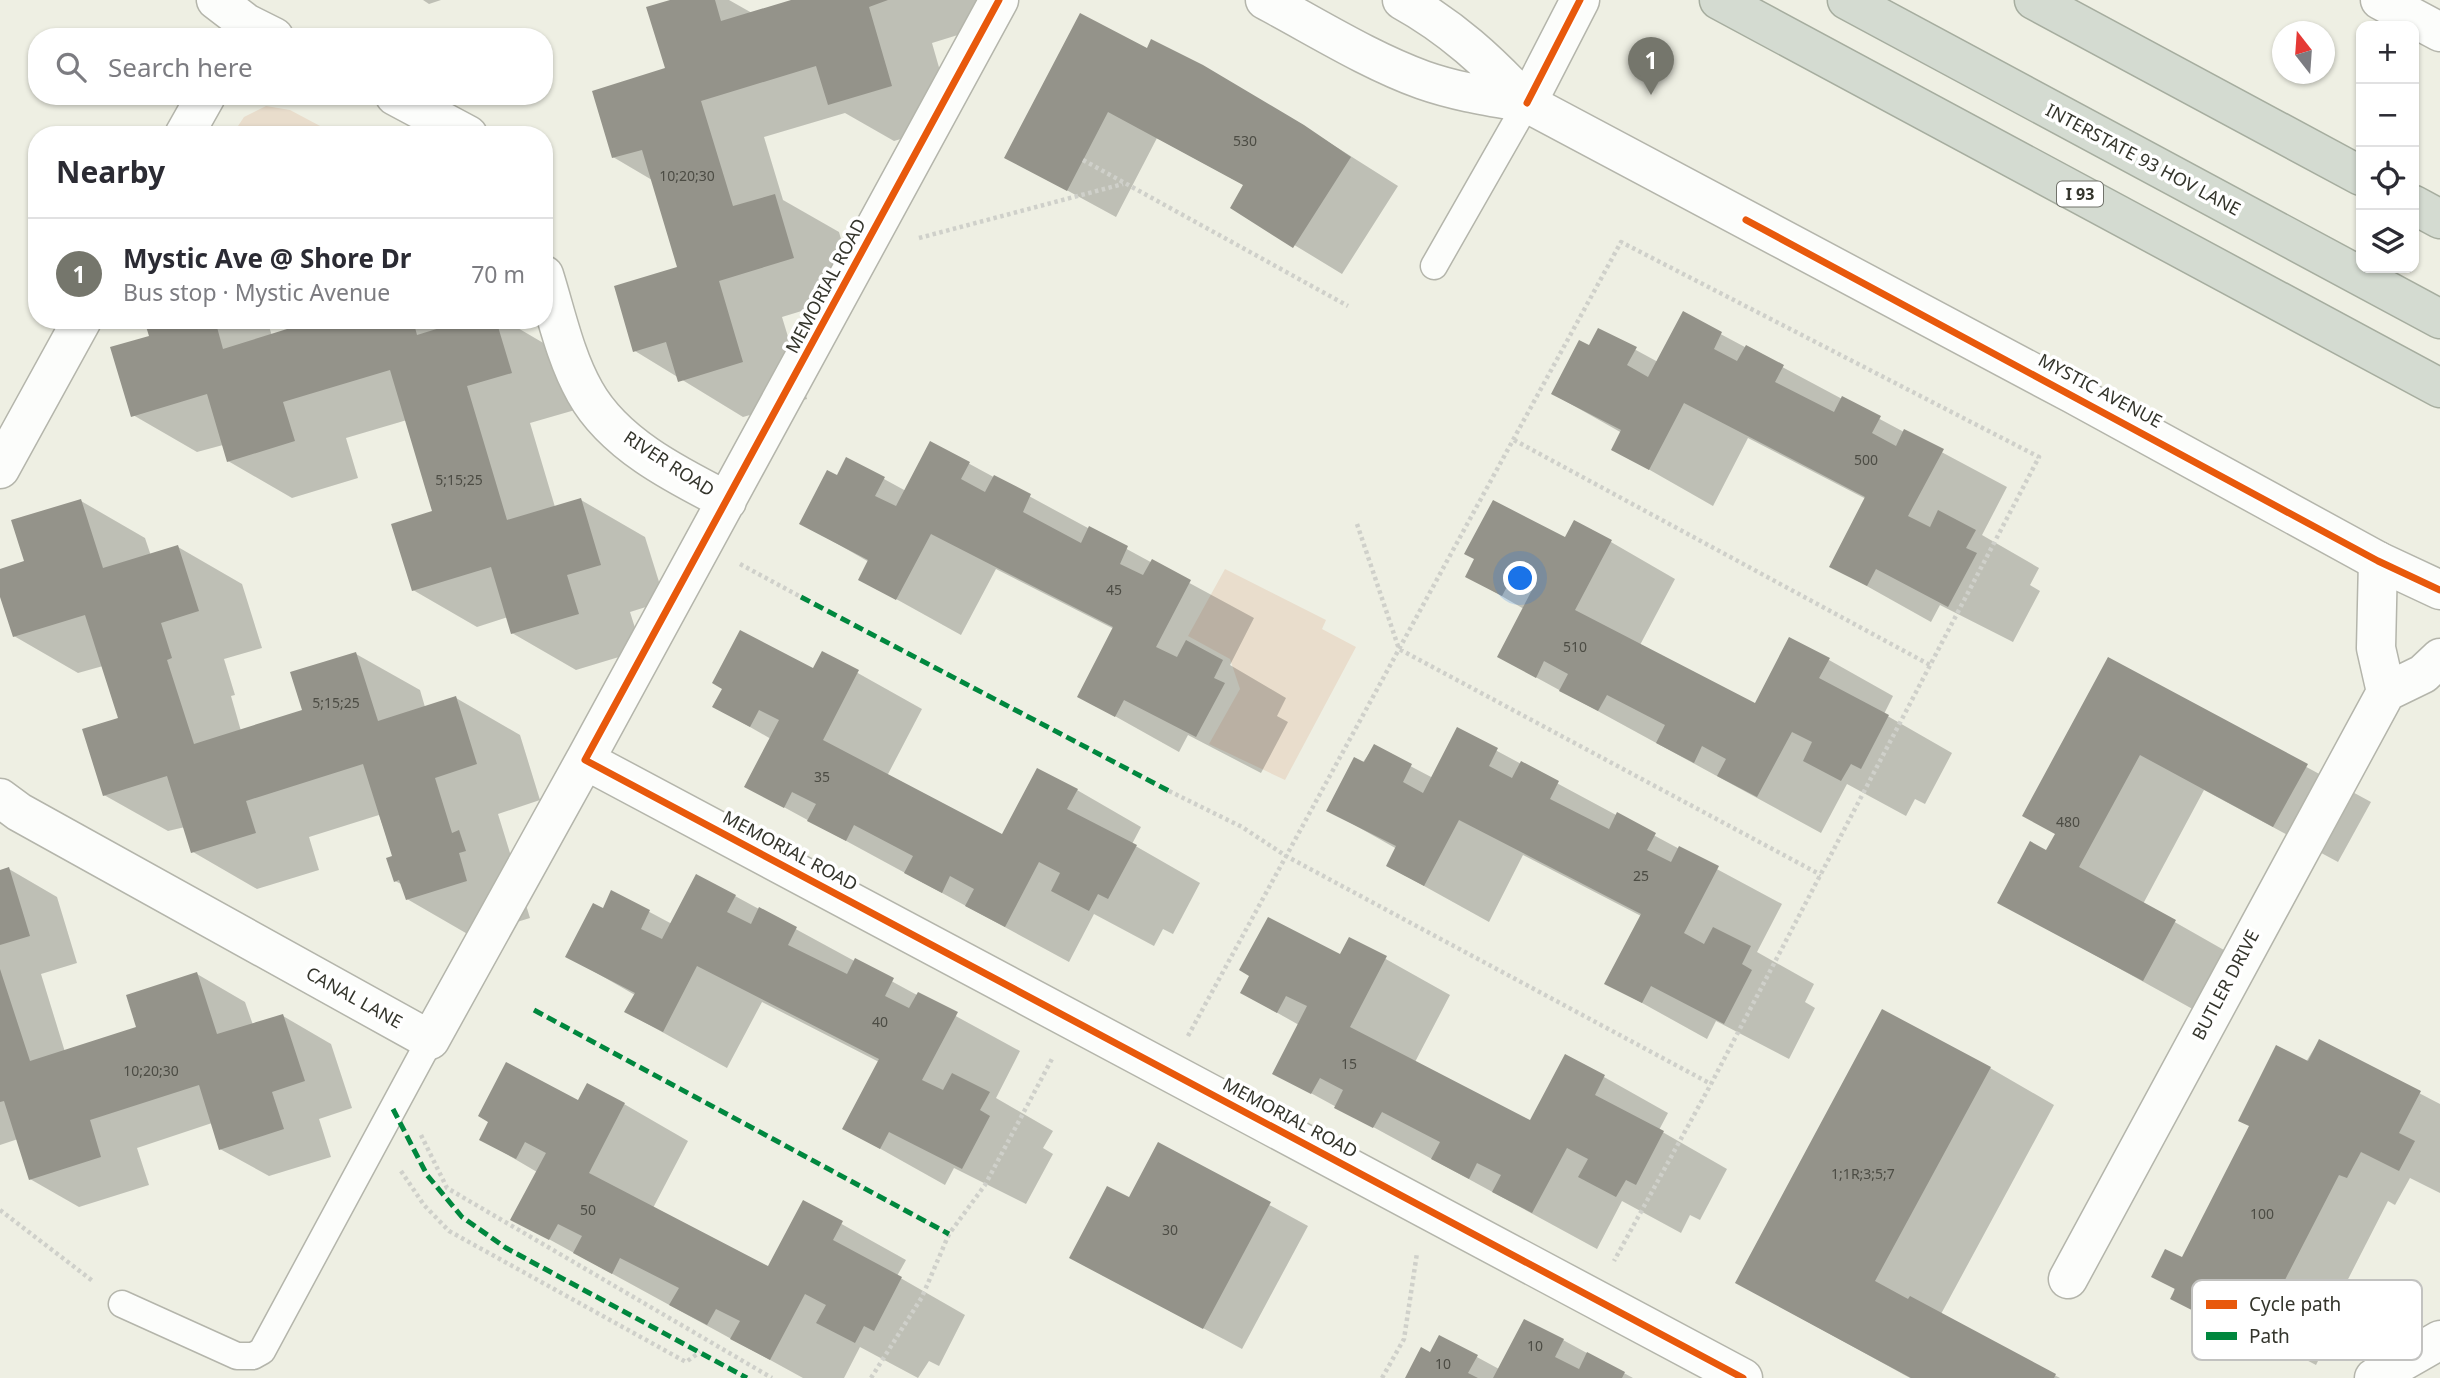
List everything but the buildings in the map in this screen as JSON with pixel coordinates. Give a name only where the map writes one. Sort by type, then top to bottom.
[{"type":"highway","name":"I 93","points":[[1719,0],[2440,388]]},
{"type":"highway","name":"INTERSTATE 93 HOV LANE","points":[[1847,0],[2440,319]]},
{"type":"highway","points":[[2034,0],[2356,173]]},
{"type":"highway","points":[[2419,208],[2440,219]]},
{"type":"street","points":[[216,0],[248,28]]},
{"type":"street","name":"MEMORIAL ROAD","points":[[999,0],[584,760],[1743,1378]]},
{"type":"street","name":"MYSTIC AVENUE","points":[[1265,0],[1423,80],[1468,93],[1527,103],[2073,394],[2378,561],[2440,590]]},
{"type":"street","name":"MYSTIC AVENUE","points":[[1402,0],[1450,30],[1488,61],[1527,103]]},
{"type":"street","points":[[1527,103],[1580,0]]},
{"type":"street","points":[[2380,0],[2440,32]]},
{"type":"street","points":[[189,126],[201,105]]},
{"type":"street","points":[[413,105],[451,126]]},
{"type":"street","name":"RIVER ROAD","points":[[553,303],[574,369],[594,407],[613,428],[659,462],[727,501]]},
{"type":"street","points":[[0,468],[77,329]]},
{"type":"street","points":[[2378,561],[2376,648],[2386,692],[2423,674],[2440,658]]},
{"type":"street","name":"BUTLER DRIVE","points":[[2068,1279],[2386,692]]},
{"type":"street","points":[[430,1040],[584,760]]},
{"type":"street","name":"CANAL LANE","points":[[0,798],[19,812],[430,1040]]},
{"type":"street","points":[[2422,1350],[2440,1340]]},
{"type":"street","points":[[2374,1378],[2405,1360]]},
{"type":"lane","points":[[1434,265],[1527,103]]},
{"type":"lane","points":[[121,1304],[237,1356],[258,1353],[268,1342],[430,1040]]},
{"type":"path","points":[[1083,160],[1348,306]]},
{"type":"path","points":[[912,242],[1125,184]]},
{"type":"path","points":[[1186,1040],[1621,242],[2039,457],[1711,1084],[1610,1269]]},
{"type":"path","points":[[1514,440],[1930,666]]},
{"type":"path","points":[[1357,524],[1399,649],[1821,875]]},
{"type":"path","points":[[735,562],[801,597]]},
{"type":"path","points":[[1169,791],[1242,827],[1286,856],[1711,1084]]},
{"type":"path","points":[[871,1378],[922,1297],[949,1234],[985,1185],[1054,1056]]},
{"type":"path","points":[[420,1125],[427,1152],[447,1188],[772,1378]]},
{"type":"path","points":[[379,1134],[424,1205],[449,1231],[686,1362],[700,1352]]},
{"type":"path","points":[[0,1210],[121,1304]]},
{"type":"path","points":[[1382,1378],[1404,1339],[1417,1249]]},
{"type":"shaded area","points":[[266,106],[290,110],[320,126],[238,126],[244,117]]},
{"type":"shaded area","points":[[1225,569],[1326,620],[1322,629],[1356,647],[1285,780],[1209,744],[1240,689],[1230,659],[1188,636]]},
{"type":"marked path","points":[[801,597],[1169,791]]},
{"type":"marked path","points":[[534,1010],[949,1234]]},
{"type":"marked path","points":[[393,1109],[427,1175],[462,1217],[506,1248],[747,1378]]},
{"type":"cycle path","points":[[999,0],[585,760],[1743,1378]]},
{"type":"cycle path","points":[[1527,103],[1580,0]]},
{"type":"cycle path","points":[[1746,220],[2378,561],[2440,590]]},
{"type":"place","name":"Mystic Ave @ Shore Dr","points":[[1651,95]]}]
